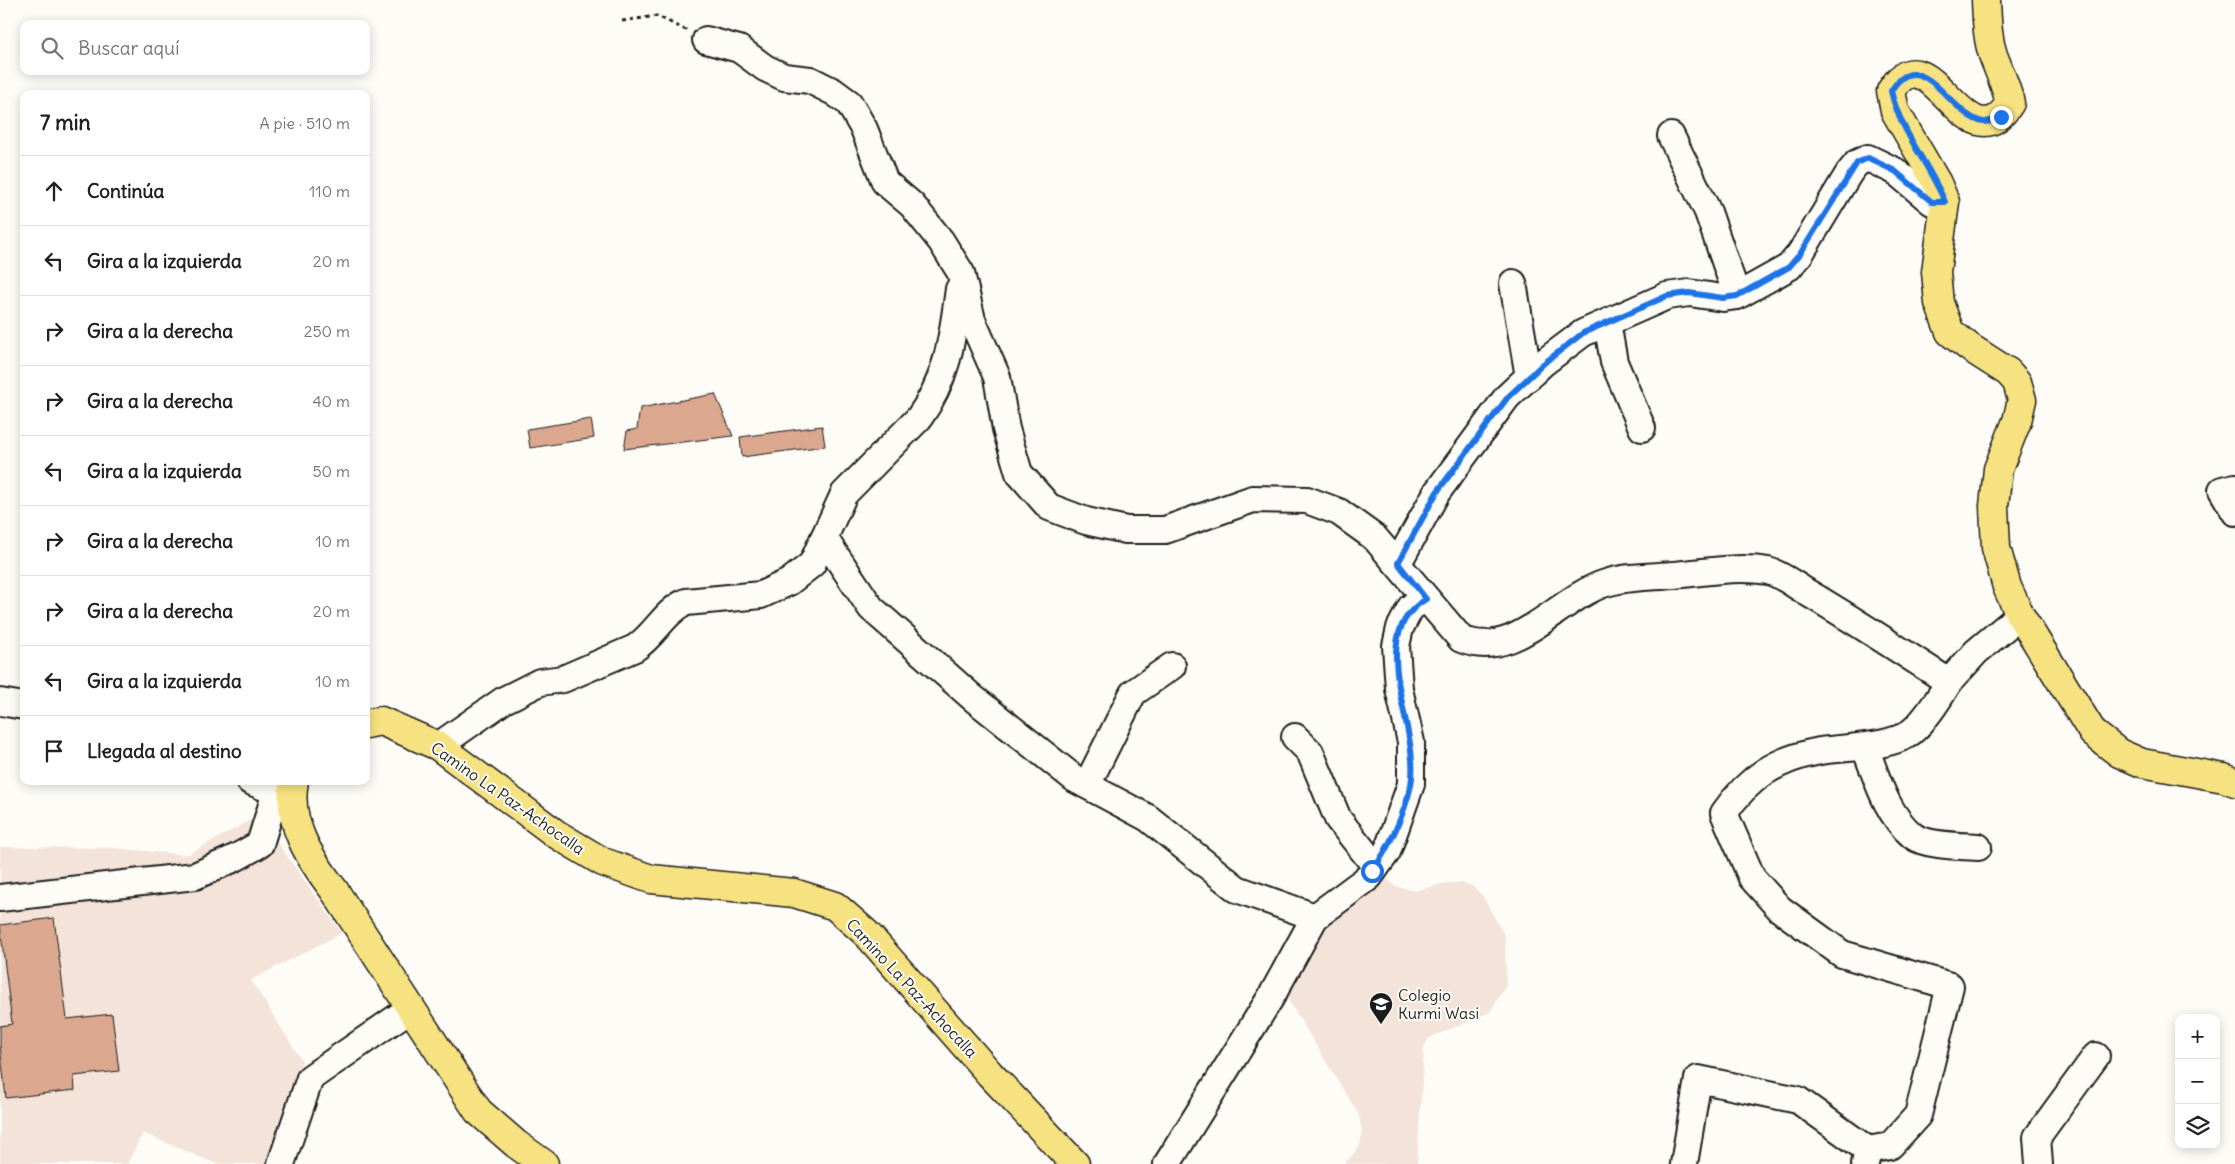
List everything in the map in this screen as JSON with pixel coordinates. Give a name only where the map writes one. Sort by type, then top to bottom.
[{"type":"main road","points":[[1986,0],[1987,26],[1993,54],[2006,85],[2010,103],[2001,117],[1985,123],[1966,117],[1927,76],[1912,74],[1898,79],[1891,91],[1895,111],[1937,183],[1945,202],[1936,272],[1939,303],[1944,318],[1950,332],[1969,347],[2008,372],[2017,382],[2022,400],[2017,421],[1998,469],[1994,506],[1996,548],[2007,587],[2020,615],[2093,734],[2118,753],[2142,763],[2224,778],[2235,782]]},
{"type":"main road","name":"Camino La Paz-Achocalla","points":[[370,723],[381,721],[438,746],[556,834],[603,862],[651,879],[794,893],[835,906],[867,934],[990,1074],[1075,1164]]},
{"type":"main road","points":[[287,790],[301,839],[310,860],[334,890],[478,1111],[516,1144],[544,1164]]},
{"type":"street","points":[[706,40],[739,49],[766,68],[784,77],[810,80],[834,92],[849,103],[864,129],[886,182],[912,205],[941,241],[961,273],[972,320],[996,377],[1006,429],[1019,473],[1049,507],[1086,521],[1126,530],[1165,530],[1253,499],[1307,500],[1339,512],[1375,538],[1461,639],[1476,645],[1495,645],[1512,639],[1589,591],[1606,583],[1629,579],[1746,569],[1771,572],[1836,610],[1948,682]]},
{"type":"street","points":[[1671,136],[1708,212],[1737,296]]},
{"type":"street","points":[[1398,563],[1437,492],[1508,397],[1529,377],[1583,333],[1667,296],[1689,293],[1723,298],[1737,296],[1789,267],[1800,254],[1857,163],[1868,158],[1895,171],[1932,202],[1945,202]]},
{"type":"street","points":[[438,746],[504,700],[540,682],[563,680],[635,648],[650,636],[674,608],[686,602],[761,595],[789,582],[812,564],[844,494],[919,418],[928,405],[948,362],[961,273]]},
{"type":"street","points":[[1513,283],[1529,377]]},
{"type":"street","points":[[1607,322],[1614,362],[1642,428]]},
{"type":"street","points":[[2235,487],[2222,490],[2235,512]]},
{"type":"street","points":[[824,538],[871,608],[973,698],[1075,780],[1148,818],[1237,889],[1315,917]]},
{"type":"street","points":[[1167,1164],[1271,997],[1315,917],[1369,877],[1387,852],[1411,784],[1411,742],[1399,689],[1396,646],[1400,628],[1412,607],[1426,599]]},
{"type":"street","points":[[1684,1164],[1698,1078],[1798,1100],[1866,1157],[1890,1146],[1918,1114],[1950,986],[1842,954],[1780,909],[1752,878],[1724,813],[1736,796],[1770,766],[1820,751],[1865,747],[1905,737],[1935,707],[1948,682],[1976,652],[2020,615]]},
{"type":"street","points":[[1087,785],[1133,693],[1172,666]]},
{"type":"street","points":[[0,702],[20,705]]},
{"type":"street","points":[[1295,737],[1310,752],[1321,774],[1338,819],[1373,863],[1372,871]]},
{"type":"street","points":[[1865,747],[1886,804],[1914,837],[1947,846],[1978,846]]},
{"type":"street","points":[[0,898],[195,876],[237,858],[260,844],[287,790],[266,785]]},
{"type":"street","points":[[281,1164],[310,1078],[411,1008]]},
{"type":"street","points":[[2038,1164],[2037,1137],[2096,1056]]},
{"type":"path","points":[[622,21],[657,16],[706,40]]},
{"type":"shaded area","points":[[258,816],[342,933],[251,980],[302,1061],[269,1164],[217,1164],[143,1133],[127,1164],[0,1164],[0,847],[112,848],[187,855]]},
{"type":"shaded area","name":"Colegio Kurmi Wasi","points":[[1386,878],[1395,886],[1415,891],[1446,883],[1460,883],[1472,886],[1482,895],[1505,937],[1506,985],[1490,1012],[1429,1038],[1424,1047],[1417,1164],[1344,1164],[1360,1146],[1362,1132],[1359,1115],[1282,990],[1320,923],[1370,884],[1380,887]]},
{"type":"building","points":[[715,394],[733,436],[624,449],[627,431],[637,429],[640,408]]},
{"type":"building","points":[[591,419],[594,438],[530,448],[527,429]]},
{"type":"building","points":[[822,426],[825,446],[742,457],[740,437]]},
{"type":"building","points":[[54,918],[67,1019],[112,1014],[119,1071],[74,1076],[75,1090],[6,1098],[0,1046],[0,1026],[12,1024],[0,925]]},
{"type":"place","name":"Colegio Kurmi Wasi","points":[[1381,1025]]},
{"type":"route","points":[[1372,871],[1387,852],[1411,784],[1411,742],[1399,689],[1396,646],[1400,628],[1412,607],[1426,599],[1398,563],[1437,492],[1508,397],[1543,364],[1583,333],[1667,296],[1689,293],[1723,298],[1737,296],[1789,267],[1800,254],[1849,173],[1857,163],[1868,158],[1895,171],[1932,202],[1945,202],[1937,183],[1895,111],[1891,91],[1898,79],[1912,74],[1927,76],[1966,117],[1985,123],[2001,117]]}]
